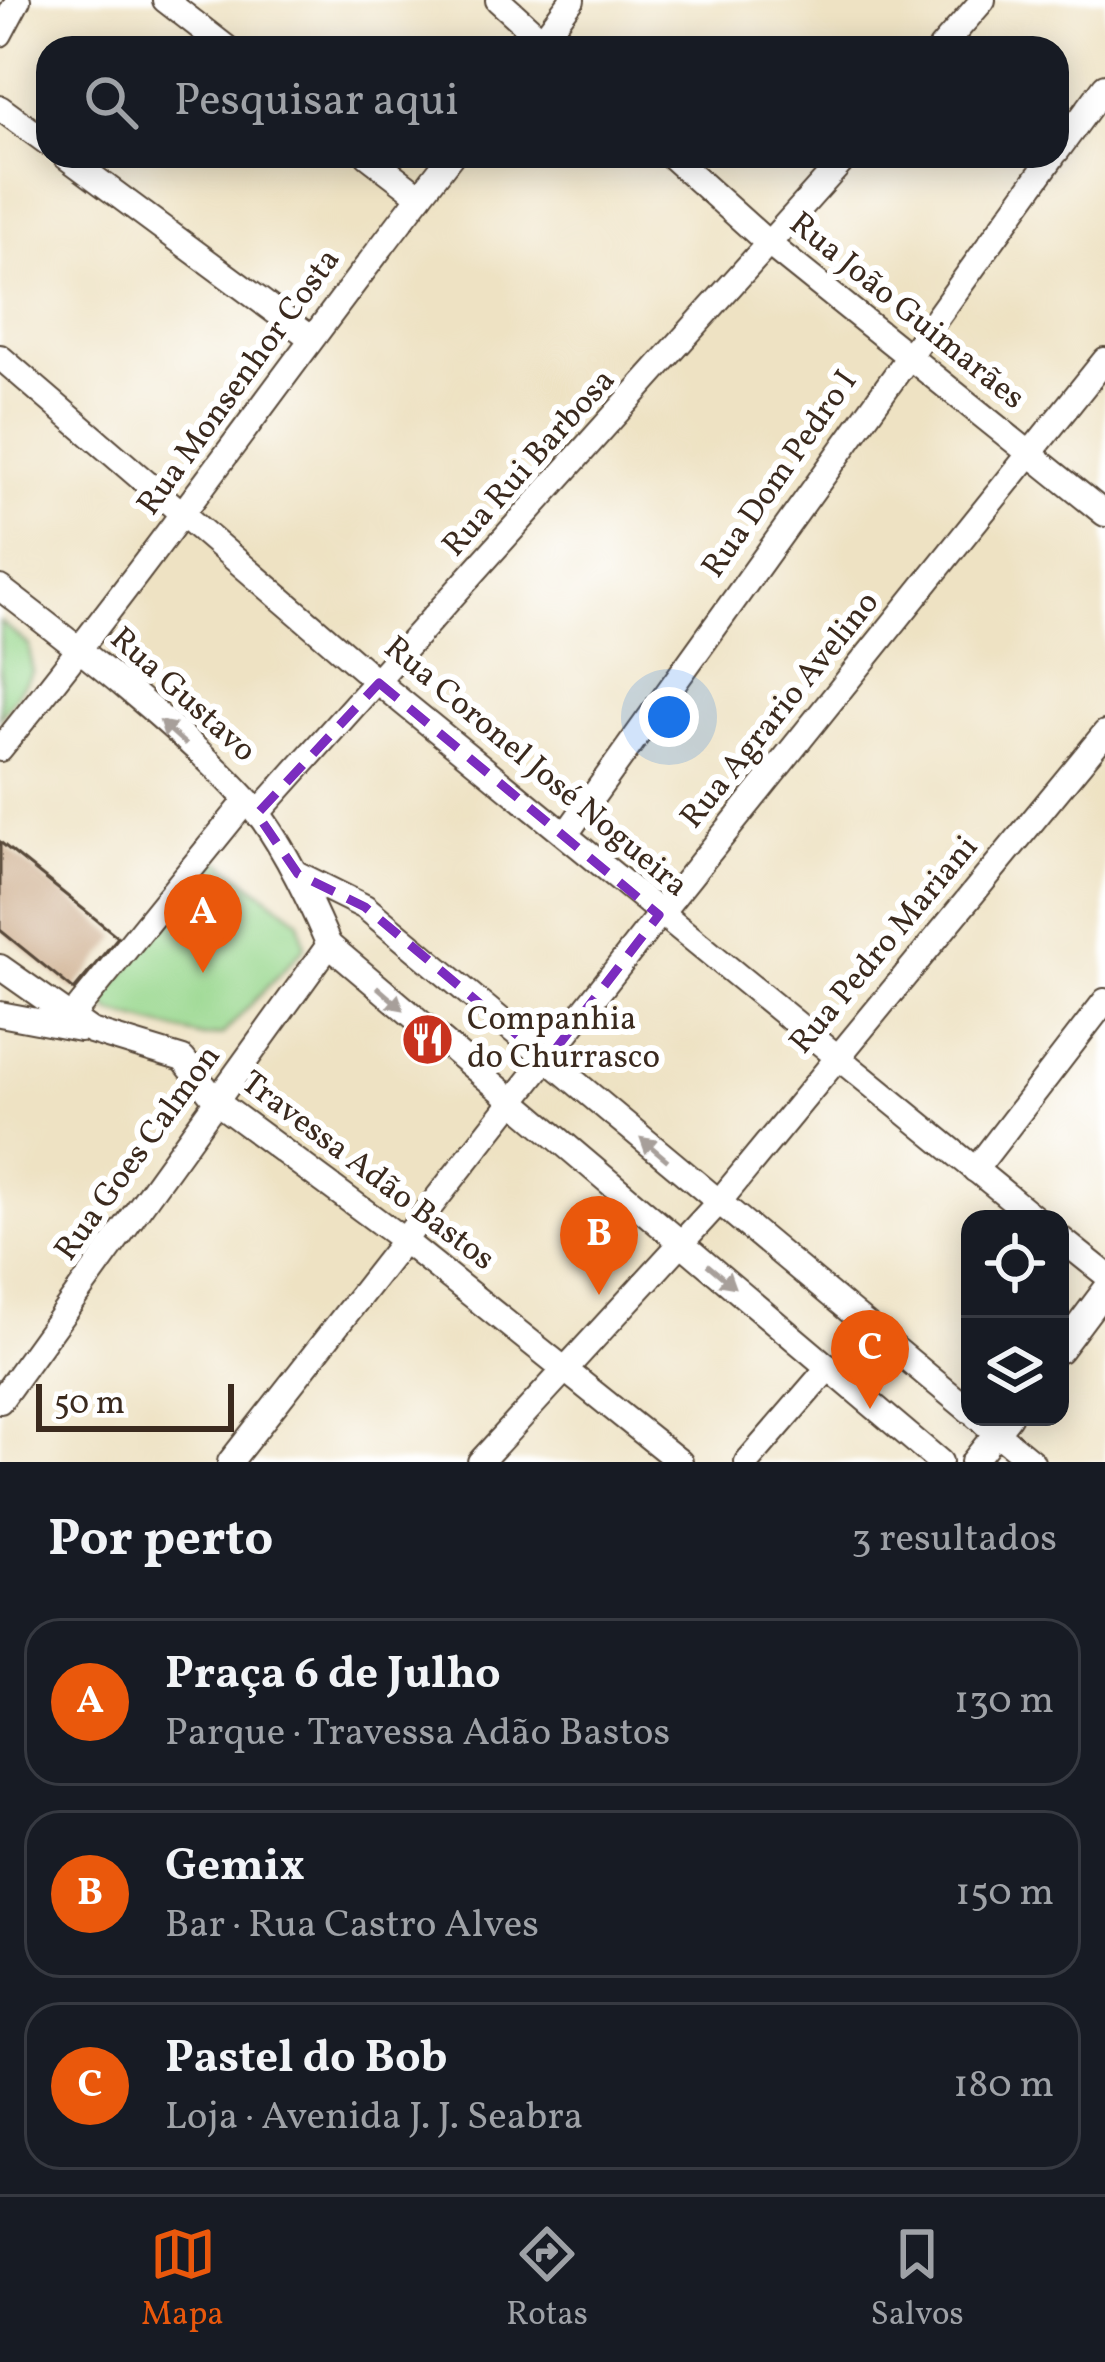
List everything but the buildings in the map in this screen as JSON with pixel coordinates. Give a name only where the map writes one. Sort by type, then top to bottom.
[{"type":"street","points":[[0,34],[18,0]]},
{"type":"street","points":[[165,0],[212,36]]},
{"type":"street","points":[[498,0],[534,36]]},
{"type":"street","points":[[549,36],[572,0]]},
{"type":"street","points":[[952,36],[983,0]]},
{"type":"street","name":"Rua Dom Pedro I","points":[[1069,134],[1105,86]]},
{"type":"street","points":[[0,108],[36,134]]},
{"type":"street","points":[[81,168],[311,338]]},
{"type":"street","points":[[384,168],[420,196]]},
{"type":"street","name":"Rua Monsenhor Costa","points":[[0,749],[186,514],[311,338],[442,168]]},
{"type":"street","name":"Rua João Guimarães","points":[[684,168],[770,245],[1105,514]]},
{"type":"street","name":"Rua Rui Barbosa","points":[[81,1024],[252,807],[379,682],[837,168]]},
{"type":"street","name":"Rua Dom Pedro I","points":[[566,834],[1044,168]]},
{"type":"street","name":"Rua Coronel José Nogueira","points":[[0,357],[379,682],[1025,1210]]},
{"type":"street","name":"Rua Agrario Avelino","points":[[230,1462],[659,915],[1105,360]]},
{"type":"street","name":"Rua Gustavo","points":[[0,588],[81,650],[252,807],[298,874],[329,945]]},
{"type":"street","name":"Rua Pedro Mariani","points":[[480,1462],[563,1366],[718,1203],[1105,733]]},
{"type":"street","points":[[298,874],[365,907],[961,1404]]},
{"type":"street","points":[[329,945],[940,1462]]},
{"type":"street","name":"Rua Goes Calmon","points":[[0,1401],[329,945]]},
{"type":"street","name":"Travessa Adão Bastos","points":[[0,967],[81,1024],[183,1059],[218,1103],[403,1239],[680,1462]]},
{"type":"street","points":[[975,1170],[1105,1001]]},
{"type":"street","points":[[0,1014],[81,1024]]},
{"type":"street","points":[[1069,1245],[1105,1274]]},
{"type":"street","points":[[1069,1338],[1105,1291]]},
{"type":"street","points":[[747,1462],[829,1367]]},
{"type":"street","points":[[973,1462],[992,1426]]},
{"type":"street","points":[[998,1426],[1032,1462]]},
{"type":"highlighted area","points":[[379,683],[659,915],[547,1060],[365,907],[298,874],[257,814]]},
{"type":"green space","points":[[0,622],[29,645],[32,672],[0,718]]},
{"type":"green space","points":[[218,860],[299,920],[305,947],[222,1035],[203,1037],[110,1012],[103,998]]},
{"type":"place","name":"Praça 6 de Julho","points":[[203,973]]},
{"type":"place","name":"Companhia do Churrasco","points":[[428,1040]]},
{"type":"place","name":"Gemix","points":[[599,1295]]},
{"type":"place","name":"Pastel do Bob","points":[[870,1409]]}]
